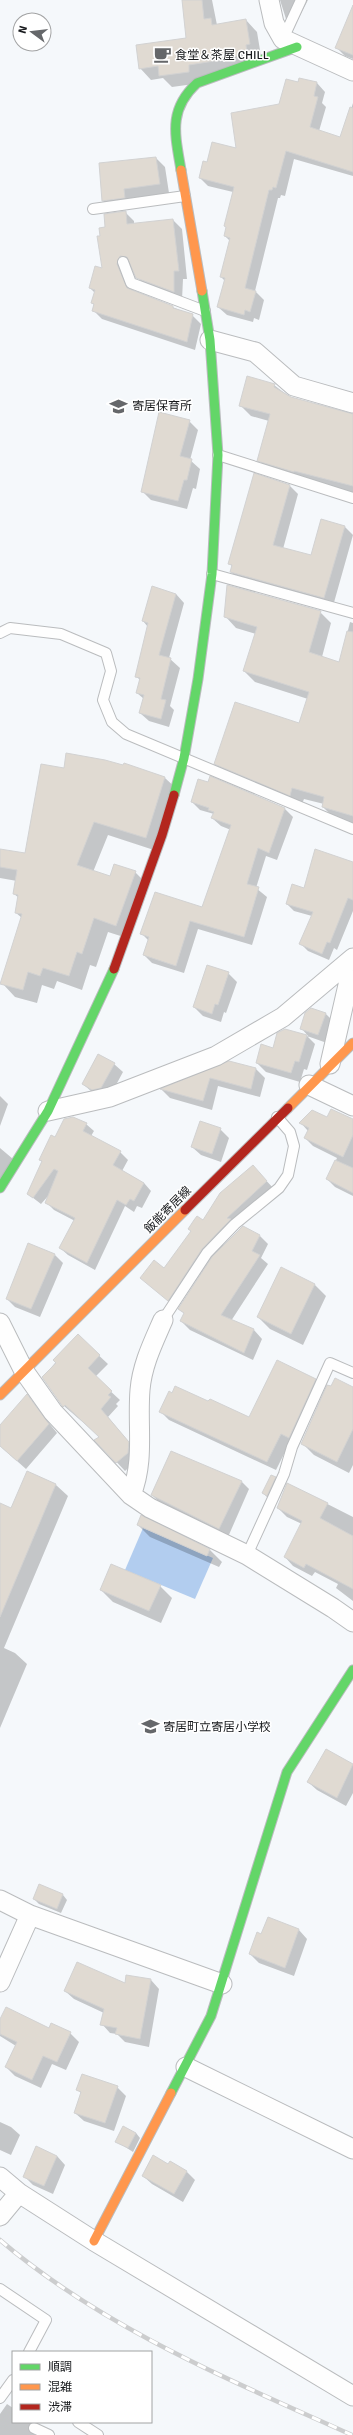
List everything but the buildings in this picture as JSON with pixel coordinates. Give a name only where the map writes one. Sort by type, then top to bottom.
[{"type":"street","points":[[269,0],[274,23],[290,43],[353,70]]},
{"type":"street","points":[[0,1188],[48,1111],[114,969],[162,835],[184,758],[198,679],[212,574],[218,455],[210,340],[175,132],[176,113],[184,94],[197,83],[290,43]]},
{"type":"street","points":[[210,340],[256,352],[294,386],[353,403]]},
{"type":"street","points":[[48,1111],[110,1097],[216,1056],[283,1017],[353,958]]},
{"type":"street","points":[[330,1064],[353,963]]},
{"type":"street","name":"飯能寄居線","points":[[0,1395],[330,1064],[353,1043]]},
{"type":"street","points":[[309,1085],[353,1106]]},
{"type":"street","points":[[131,1495],[138,1478],[140,1463],[141,1378],[162,1320]]},
{"type":"street","points":[[0,1323],[24,1371],[53,1412],[131,1495],[150,1508],[247,1555],[334,1608],[353,1622]]},
{"type":"street","points":[[94,2241],[186,2067],[211,2016],[287,1772],[351,1677]]},
{"type":"street","points":[[0,1900],[30,1915],[222,1984]]},
{"type":"street","points":[[0,1982],[30,1915]]},
{"type":"street","points":[[186,2067],[353,2149]]},
{"type":"street","points":[[0,2178],[10,2204],[94,2241],[353,2396]]},
{"type":"lane","points":[[290,43],[301,0]]},
{"type":"lane","points":[[93,208],[185,196]]},
{"type":"lane","points":[[123,262],[131,283],[205,312]]},
{"type":"lane","points":[[218,455],[353,498]]},
{"type":"lane","points":[[212,574],[353,613]]},
{"type":"lane","points":[[0,633],[10,628],[61,634],[106,653],[111,671],[103,700],[112,722],[126,734],[353,829]]},
{"type":"lane","points":[[162,1320],[207,1253],[236,1224],[279,1188],[288,1176],[294,1146],[290,1132],[277,1117]]},
{"type":"lane","points":[[247,1555],[284,1474],[292,1447],[330,1363],[353,1373]]},
{"type":"lane","points":[[0,2289],[46,2320],[30,2351]]},
{"type":"lane","points":[[0,2398],[12,2381]]},
{"type":"lane","points":[[80,2423],[98,2435]]},
{"type":"lane","points":[[34,2428],[48,2435]]},
{"type":"water","points":[[143,1528],[213,1558],[195,1599],[125,1570]]},
{"type":"railway","points":[[0,2240],[81,2300],[124,2326],[169,2350],[260,2394],[352,2435]]},
{"type":"traffic: fast","points":[[181,170],[177,145],[176,123],[181,103],[197,83],[297,47]]},
{"type":"traffic: fast","points":[[174,795],[184,758],[198,679],[212,574],[218,455],[210,340],[202,291]]},
{"type":"traffic: fast","points":[[0,1188],[48,1111],[114,969]]},
{"type":"traffic: fast","points":[[171,2093],[211,2016],[287,1772],[353,1670]]},
{"type":"traffic: slow","points":[[181,170],[202,291]]},
{"type":"traffic: slow","points":[[288,1108],[353,1043]]},
{"type":"traffic: slow","points":[[0,1395],[185,1210]]},
{"type":"traffic: slow","points":[[94,2241],[171,2093]]},
{"type":"traffic: jam","points":[[114,969],[162,835],[174,795]]},
{"type":"traffic: jam","points":[[185,1210],[288,1108]]},
{"type":"place","name":"食堂＆茶屋 CHILL","points":[[162,55]]},
{"type":"place","name":"寄居保育所","points":[[119,406]]},
{"type":"place","name":"寄居町立寄居小学校","points":[[150,1727]]}]
